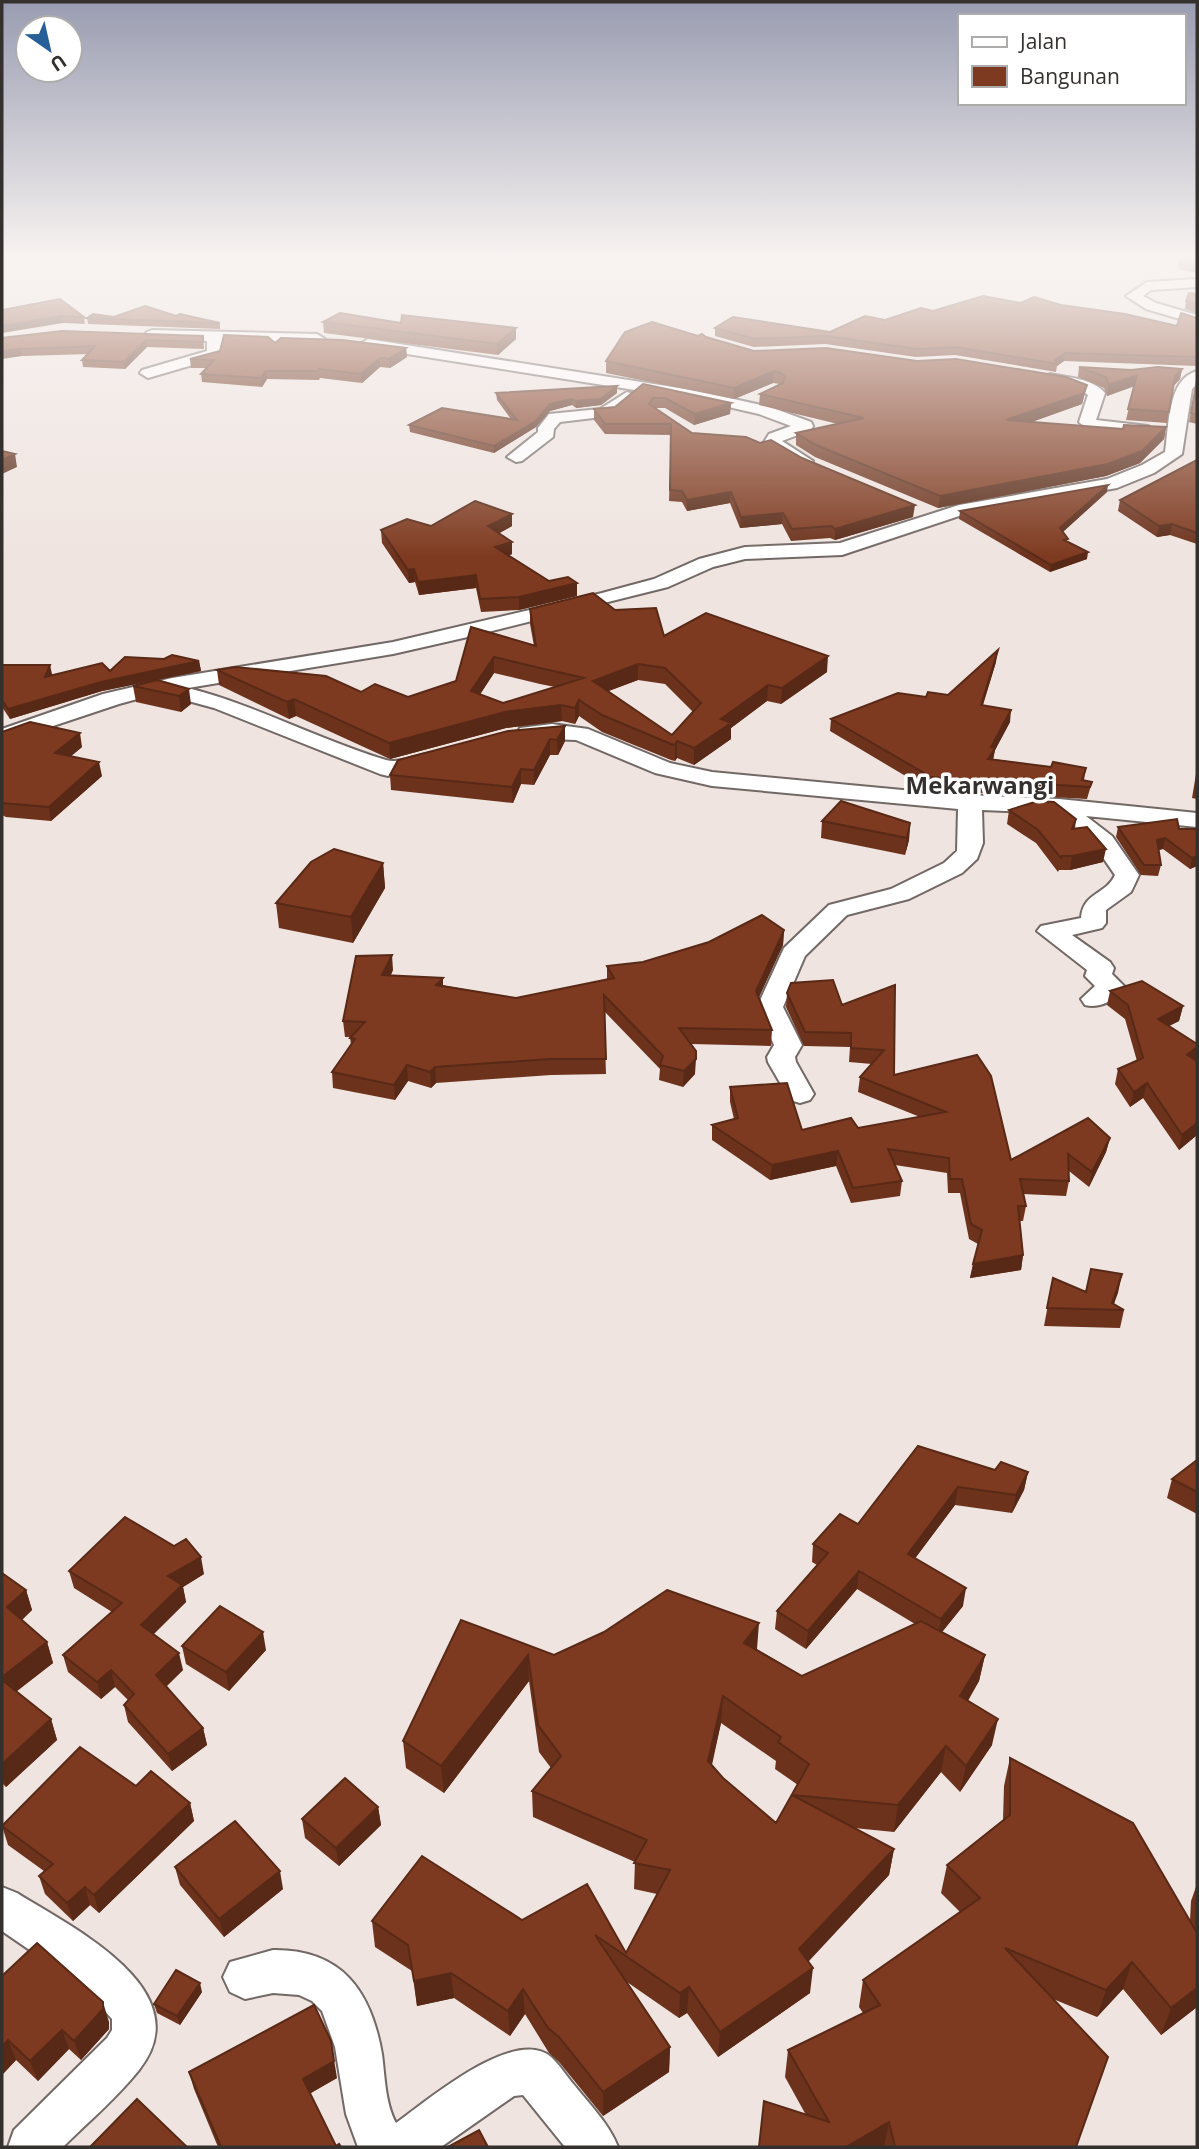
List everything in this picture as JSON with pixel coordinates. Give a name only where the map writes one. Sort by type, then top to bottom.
[{"type":"street","points":[[148,373],[207,356]]},
{"type":"street","points":[[460,356],[640,386],[738,406],[804,426],[766,442],[820,468]]},
{"type":"street","points":[[1058,368],[1093,371]]},
{"type":"street","points":[[1175,371],[1197,374]]},
{"type":"street","points":[[2,736],[111,699],[159,687],[393,648],[634,591],[661,583],[706,563],[745,553],[842,549],[913,527],[926,512],[1111,484],[1165,461],[1173,454],[1180,443],[1177,421],[1184,387],[1197,374]]},
{"type":"street","points":[[1031,375],[1086,386],[1097,393],[1087,422],[1180,443]]},
{"type":"street","points":[[516,457],[547,433],[546,428],[555,418],[607,412],[640,386]]},
{"type":"street","points":[[738,406],[762,395]]},
{"type":"street","points":[[159,687],[222,702],[388,769],[411,765],[454,751]]},
{"type":"street","points":[[506,737],[562,731],[580,734],[663,768],[712,779],[970,802],[1059,806],[1197,820]]},
{"type":"street","points":[[800,1094],[782,1062],[781,1057],[788,1045],[770,1007],[793,953],[838,910],[893,896],[953,868],[968,854],[971,843],[970,802]]},
{"type":"street","points":[[1059,806],[1104,841],[1127,875],[1122,887],[1094,907],[1094,923],[1050,931],[1101,968],[1098,976],[1112,987],[1094,999]]},
{"type":"street","points":[[2,1907],[101,1972],[120,1991],[134,2018],[134,2036],[123,2054],[31,2147]]},
{"type":"street","points":[[245,1977],[276,1971],[309,1976],[334,1990],[349,2017],[359,2051],[366,2109],[374,2133],[384,2147]]},
{"type":"street","points":[[401,2147],[499,2079],[517,2072],[534,2072],[595,2147]]},
{"type":"building","points":[[85,356],[130,356],[124,362],[82,360]]},
{"type":"building","points":[[200,356],[393,356],[389,359],[380,358],[361,374],[319,369],[266,371],[261,378],[201,374],[214,360],[190,359]]},
{"type":"building","points":[[609,356],[884,356],[917,361],[956,359],[1066,377],[1087,385],[1084,393],[1006,420],[1123,429],[1124,425],[1166,427],[1142,451],[1108,464],[940,496],[816,445],[796,433],[864,418],[760,394],[783,383],[785,377],[781,373],[774,371],[734,388],[606,361]]},
{"type":"building","points":[[1011,356],[1060,356],[1055,360],[1057,364]]},
{"type":"building","points":[[1079,367],[1182,369],[1175,376],[1169,412],[1128,409],[1137,375],[1109,385],[1106,377]]},
{"type":"building","points":[[1197,380],[1197,415],[1191,413]]},
{"type":"building","points":[[643,384],[731,403],[695,414],[665,398],[653,398],[649,404],[692,433],[746,437],[760,443],[771,440],[802,458],[915,505],[835,529],[831,526],[792,529],[783,513],[741,517],[731,492],[687,500],[682,491],[670,490],[671,424],[605,424],[594,409],[615,407]]},
{"type":"building","points":[[617,386],[601,399],[572,399],[550,404],[536,421],[494,446],[409,425],[442,408],[517,420],[496,393]]},
{"type":"building","points":[[2,451],[15,454],[2,460]]},
{"type":"building","points":[[1197,460],[1197,533],[1172,524],[1159,526],[1120,500]]},
{"type":"building","points":[[1108,485],[1060,528],[1068,539],[1064,540],[1088,552],[1051,565],[960,511]]},
{"type":"building","points":[[475,501],[512,514],[488,526],[512,542],[495,547],[549,581],[568,577],[577,583],[519,597],[480,599],[476,575],[418,582],[414,569],[408,570],[381,530],[407,519],[431,526]]},
{"type":"building","points":[[593,593],[615,610],[656,608],[664,636],[706,613],[828,656],[782,688],[768,685],[721,719],[731,723],[694,748],[677,741],[675,745],[671,744],[602,715],[579,700],[575,708],[561,705],[505,712],[389,743],[294,699],[287,702],[217,670],[235,667],[326,676],[361,692],[375,684],[408,697],[456,681],[471,627],[536,646],[530,609]],"holes":[[[494,657],[540,668],[584,678],[503,703],[471,691]],[[638,664],[665,668],[701,703],[672,735],[593,681]]]},
{"type":"building","points":[[998,650],[981,705],[1011,710],[991,747],[995,748],[988,759],[1051,767],[1053,762],[1086,768],[1082,780],[1092,782],[1090,787],[931,777],[831,719],[898,693],[926,697],[928,692],[948,695]]},
{"type":"building","points":[[172,655],[199,661],[101,682],[8,709],[2,700],[2,665],[50,665],[45,677],[102,663],[110,671],[125,657],[164,659]]},
{"type":"building","points":[[157,680],[189,689],[179,696],[133,686]]},
{"type":"building","points":[[30,722],[80,733],[55,753],[99,762],[49,807],[2,803],[2,732]]},
{"type":"building","points":[[565,726],[557,740],[550,739],[534,770],[521,769],[512,787],[390,775],[398,760],[508,731]]},
{"type":"building","points":[[841,801],[910,823],[907,838],[822,821]]},
{"type":"building","points":[[1038,801],[1054,802],[1076,819],[1072,829],[1087,827],[1106,849],[1061,858],[1038,830],[1009,810]]},
{"type":"building","points":[[1177,819],[1179,829],[1197,829],[1197,856],[1192,858],[1165,838],[1157,840],[1161,865],[1144,865],[1118,827]]},
{"type":"building","points":[[334,849],[383,863],[351,917],[276,903],[311,862]]},
{"type":"building","points":[[762,915],[784,930],[756,991],[772,1030],[679,1028],[696,1051],[696,1059],[684,1071],[660,1065],[663,1056],[604,995],[606,1059],[550,1059],[435,1067],[430,1072],[407,1065],[394,1085],[332,1072],[355,1039],[350,1038],[365,1022],[343,1021],[356,956],[392,955],[382,975],[443,978],[436,985],[516,998],[614,978],[607,966],[643,962],[709,942]]},
{"type":"building","points":[[833,980],[842,1005],[895,985],[894,1075],[977,1055],[991,1076],[1011,1160],[1088,1118],[1110,1138],[1092,1172],[1068,1154],[1069,1181],[1020,1179],[1026,1206],[1018,1206],[1023,1255],[973,1264],[982,1230],[971,1224],[962,1179],[950,1179],[949,1158],[888,1149],[902,1181],[853,1188],[838,1151],[772,1165],[712,1125],[738,1118],[730,1087],[787,1083],[802,1130],[851,1118],[858,1128],[946,1112],[860,1077],[884,1050],[851,1048],[851,1033],[805,1032],[787,993],[791,983]]},
{"type":"building","points":[[1142,981],[1183,1006],[1158,1019],[1197,1044],[1187,1055],[1197,1061],[1197,1123],[1182,1135],[1147,1083],[1134,1092],[1118,1069],[1143,1058],[1128,1005],[1110,991]]},
{"type":"building","points":[[1091,1269],[1122,1274],[1112,1303],[1124,1310],[1047,1308],[1053,1278],[1086,1292]]},
{"type":"building","points":[[918,1446],[995,1470],[1001,1462],[1028,1472],[1016,1495],[958,1487],[908,1554],[966,1588],[941,1619],[859,1571],[808,1631],[777,1611],[828,1553],[813,1544],[840,1514],[858,1524]]},
{"type":"building","points":[[1197,1460],[1197,1492],[1172,1479]]},
{"type":"building","points":[[125,1517],[174,1546],[186,1539],[201,1557],[168,1576],[182,1585],[141,1625],[179,1653],[156,1675],[203,1728],[168,1754],[124,1705],[134,1694],[111,1670],[97,1682],[63,1655],[122,1603],[69,1571]]},
{"type":"building","points":[[2,1573],[26,1590],[7,1607],[47,1642],[2,1677]]},
{"type":"building","points":[[667,1590],[759,1623],[744,1643],[802,1676],[921,1621],[985,1655],[960,1696],[998,1719],[966,1766],[946,1746],[898,1805],[792,1795],[894,1849],[799,1949],[813,1968],[720,2032],[689,1987],[680,1993],[595,1935],[670,2047],[603,2092],[559,2037],[548,2028],[523,1989],[508,2011],[451,1973],[414,1981],[408,1945],[372,1921],[422,1856],[522,1920],[587,1884],[626,1953],[670,1870],[634,1863],[647,1840],[532,1791],[561,1756],[538,1725],[528,1655],[441,1766],[403,1741],[461,1620],[554,1655],[604,1632]],"holes":[[[723,1696],[781,1737],[778,1742],[809,1764],[776,1823],[723,1778],[708,1761]]]},
{"type":"building","points":[[220,1606],[263,1632],[226,1672],[182,1646]]},
{"type":"building","points":[[2,1680],[51,1719],[2,1764]]},
{"type":"building","points":[[80,1747],[136,1786],[151,1771],[190,1803],[94,1895],[85,1887],[67,1903],[39,1876],[53,1864],[2,1826]]},
{"type":"building","points":[[1010,1758],[1133,1823],[1197,1933],[1197,1988],[1171,2008],[1132,1962],[1106,1990],[1005,1948],[1108,2057],[1076,2147],[895,2147],[889,2122],[846,2147],[759,2147],[764,2101],[829,2122],[788,2050],[880,2005],[863,1980],[980,1898],[947,1865],[1010,1815]]},
{"type":"building","points":[[345,1778],[378,1807],[336,1848],[302,1819]]},
{"type":"building","points":[[235,1821],[280,1871],[219,1919],[175,1867]]},
{"type":"building","points":[[37,1943],[103,2002],[103,2009],[74,2041],[62,2030],[30,2061],[8,2040],[2,2047],[2,1976]]},
{"type":"building","points":[[176,1970],[200,1983],[177,2016],[154,2004]]},
{"type":"building","points":[[314,2005],[331,2041],[334,2061],[303,2079],[336,2146],[339,2144],[341,2147],[221,2147],[189,2072]]},
{"type":"building","points":[[137,2099],[187,2147],[90,2147]]},
{"type":"building","points":[[479,2130],[488,2147],[448,2147]]},
{"type":"district","name":"Mekarwangi","points":[[980,784]]}]
